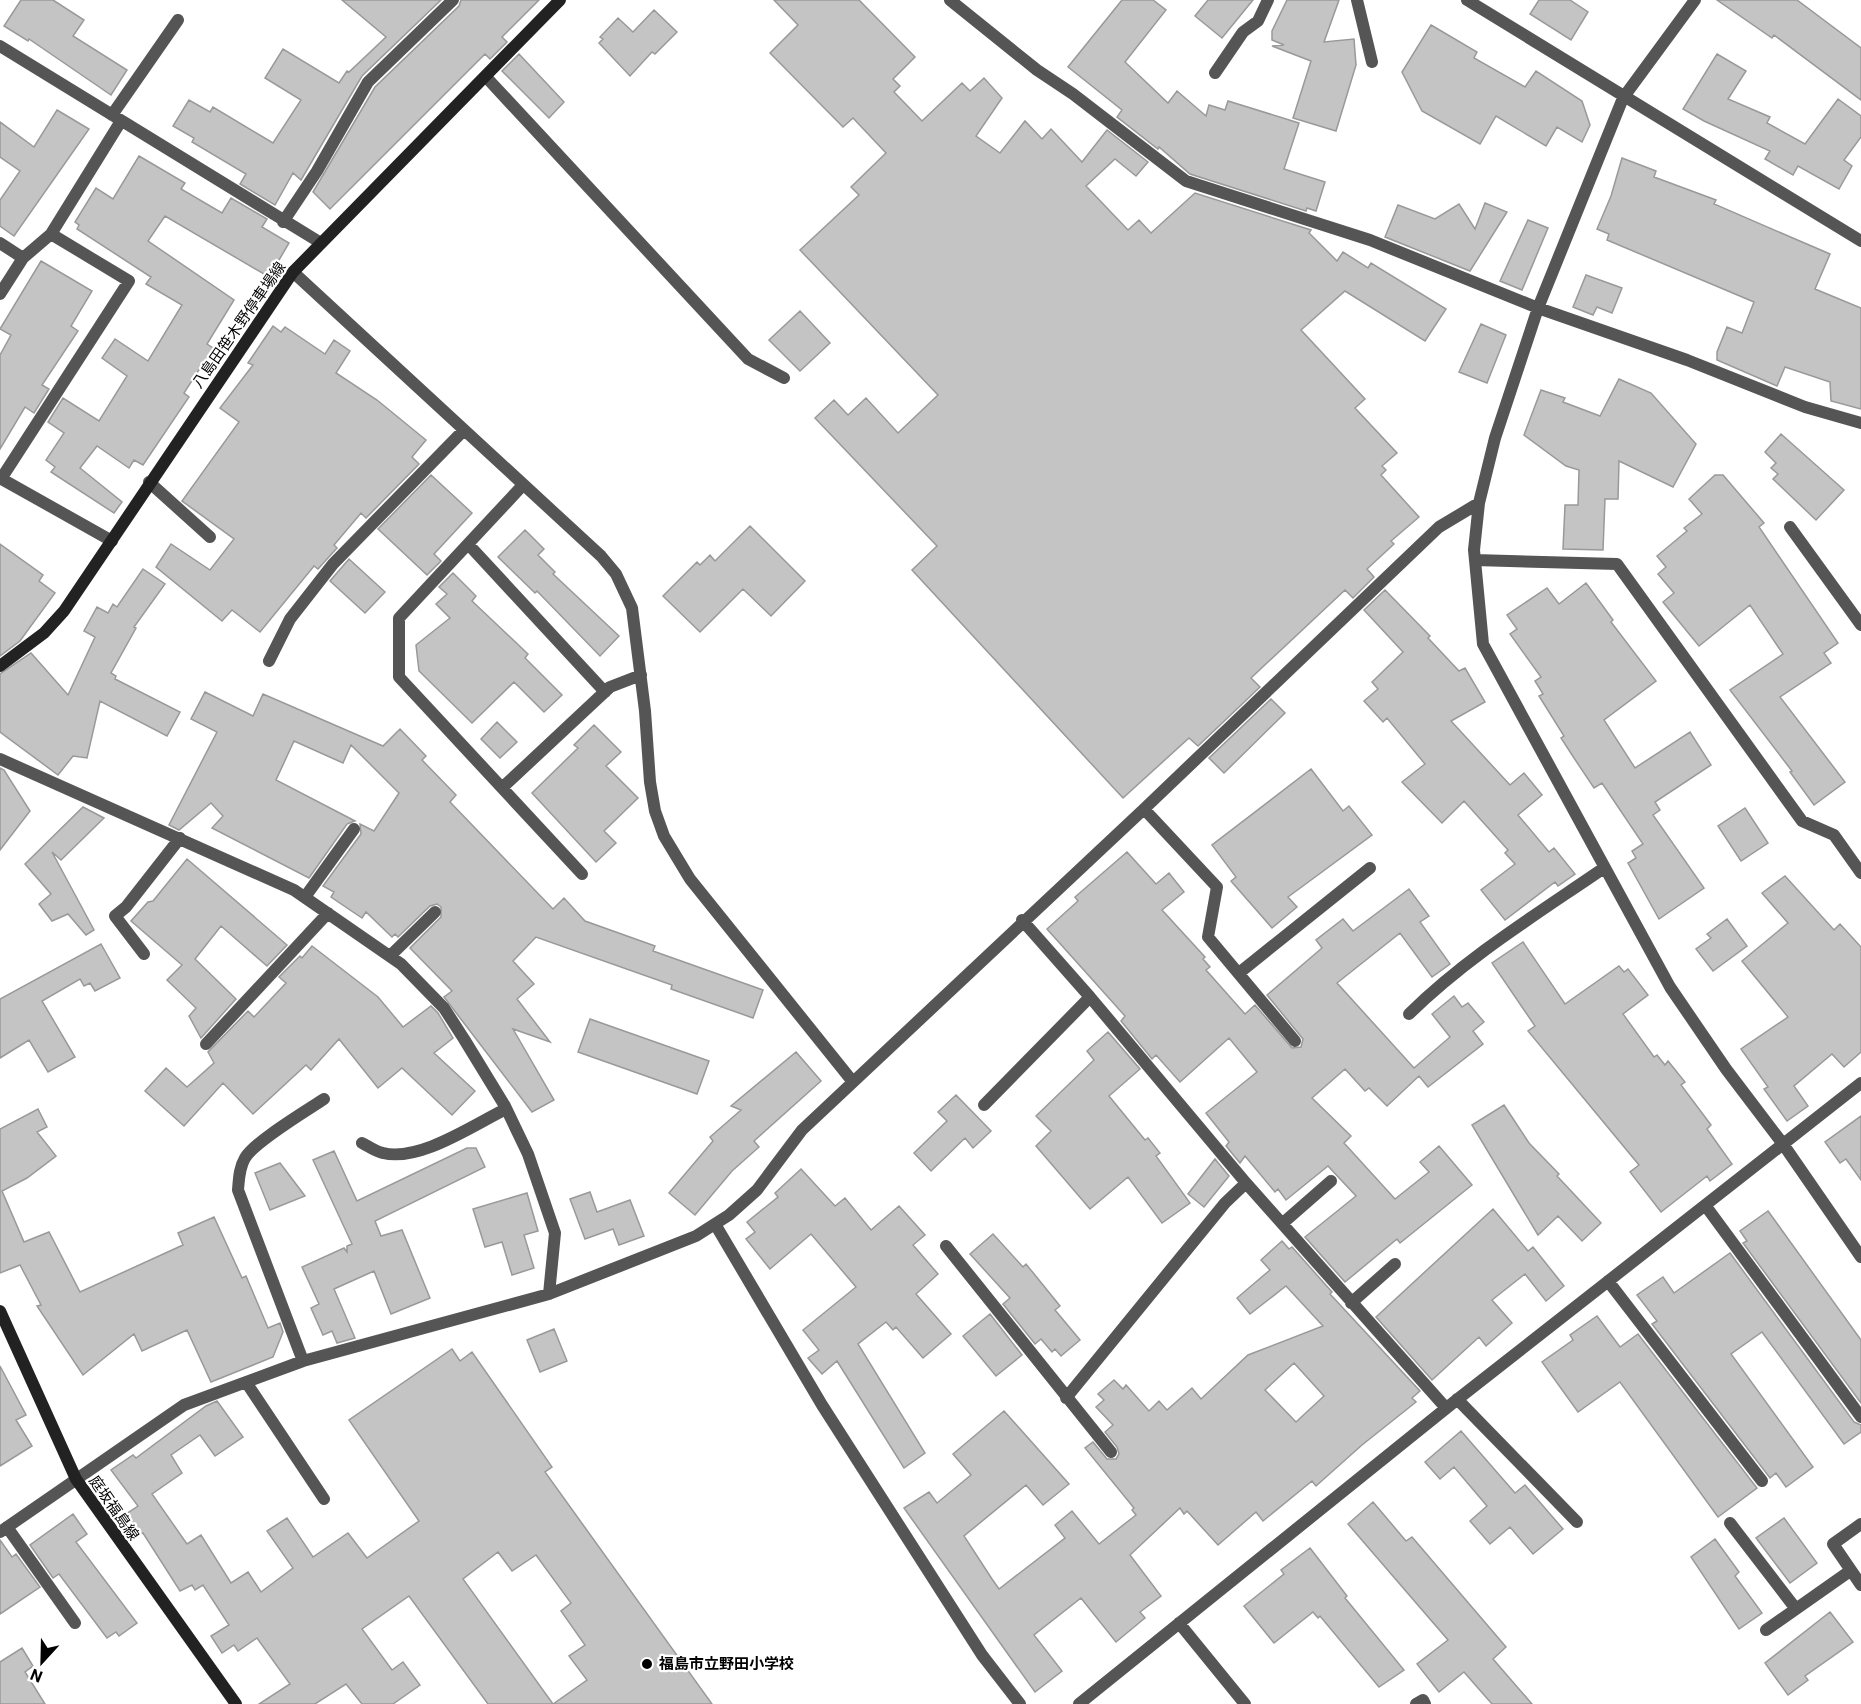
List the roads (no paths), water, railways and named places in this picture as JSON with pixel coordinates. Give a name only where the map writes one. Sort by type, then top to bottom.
[{"type":"main road","name":"八島田笹木野停車場線","points":[[0,666],[44,633],[64,611],[293,272],[560,0]]},
{"type":"main road","name":"庭坂福島線","points":[[0,1311],[76,1479],[236,1704]]},
{"type":"street","points":[[283,222],[317,171],[368,82],[453,0]]},
{"type":"street","points":[[950,0],[1037,70],[1073,94],[1186,181],[1370,240],[1538,308],[1687,360],[1805,407],[1861,423]]},
{"type":"street","points":[[1215,73],[1243,32],[1258,21],[1268,0]]},
{"type":"street","points":[[1357,0],[1372,62]]},
{"type":"street","points":[[1467,0],[1623,98],[1861,242]]},
{"type":"street","points":[[1695,0],[1623,98],[1538,308],[1495,438],[1479,503],[1475,560],[1483,644],[1670,987],[1861,1257]]},
{"type":"street","points":[[0,294],[23,258],[51,234],[116,118],[178,20]]},
{"type":"street","points":[[0,46],[283,222],[321,243]]},
{"type":"street","points":[[486,77],[748,359],[784,378]]},
{"type":"street","points":[[51,234],[129,281],[0,478],[112,541]]},
{"type":"street","points":[[0,243],[23,258]]},
{"type":"street","points":[[293,272],[601,556],[616,574],[632,609],[641,675],[650,782],[655,811],[664,836],[690,879],[853,1082]]},
{"type":"street","points":[[269,661],[290,619],[333,564],[464,430]]},
{"type":"street","points":[[149,482],[210,537]]},
{"type":"street","points":[[523,485],[399,618],[399,677],[582,874]]},
{"type":"street","points":[[75,1623],[4,1530],[184,1405],[303,1361],[549,1294],[696,1236],[729,1215],[757,1190],[802,1130],[1022,920],[1144,809],[1438,527],[1479,503]]},
{"type":"street","points":[[1790,527],[1861,625]]},
{"type":"street","points":[[468,544],[605,692]]},
{"type":"street","points":[[1475,560],[1617,564],[1802,821],[1834,835],[1861,873]]},
{"type":"street","points":[[503,787],[605,692],[641,675]]},
{"type":"street","points":[[0,759],[180,838],[305,897],[402,964],[444,1008],[506,1109],[528,1154],[555,1233],[549,1294]]},
{"type":"street","points":[[1144,809],[1217,887],[1208,937],[1295,1041]]},
{"type":"street","points":[[305,897],[354,829]]},
{"type":"street","points":[[144,954],[115,916],[126,907],[180,838]]},
{"type":"street","points":[[1239,973],[1370,868]]},
{"type":"street","points":[[1409,1014],[1442,981],[1474,957],[1604,868]]},
{"type":"street","points":[[390,956],[435,912]]},
{"type":"street","points":[[206,1044],[328,914]]},
{"type":"street","points":[[1022,920],[1090,997],[1246,1183],[1446,1408]]},
{"type":"street","points":[[984,1105],[1090,997]]},
{"type":"street","points":[[1079,1704],[1457,1399],[1861,1083]]},
{"type":"street","points":[[303,1361],[238,1190],[239,1172],[245,1156],[324,1100]]},
{"type":"street","points":[[362,1143],[382,1153],[405,1155],[433,1145],[506,1109]]},
{"type":"street","points":[[1282,1223],[1331,1181]]},
{"type":"street","points":[[1066,1398],[1225,1203],[1246,1183]]},
{"type":"street","points":[[1705,1205],[1861,1417]]},
{"type":"street","points":[[715,1224],[822,1405],[982,1655],[1020,1704]]},
{"type":"street","points":[[945,1246],[1111,1452]]},
{"type":"street","points":[[1351,1303],[1395,1264]]},
{"type":"street","points":[[1608,1281],[1762,1481]]},
{"type":"street","points":[[246,1382],[324,1499]]},
{"type":"street","points":[[1457,1399],[1577,1522]]},
{"type":"street","points":[[1730,1523],[1796,1609]]},
{"type":"street","points":[[1861,1524],[1833,1544],[1861,1585]]},
{"type":"street","points":[[1766,1630],[1850,1570]]},
{"type":"street","points":[[1179,1623],[1245,1704]]},
{"type":"street","points":[[1416,1704],[1423,1700],[1425,1704]]},
{"type":"place","name":"福島市立野田小学校","points":[[647,1664]]}]
